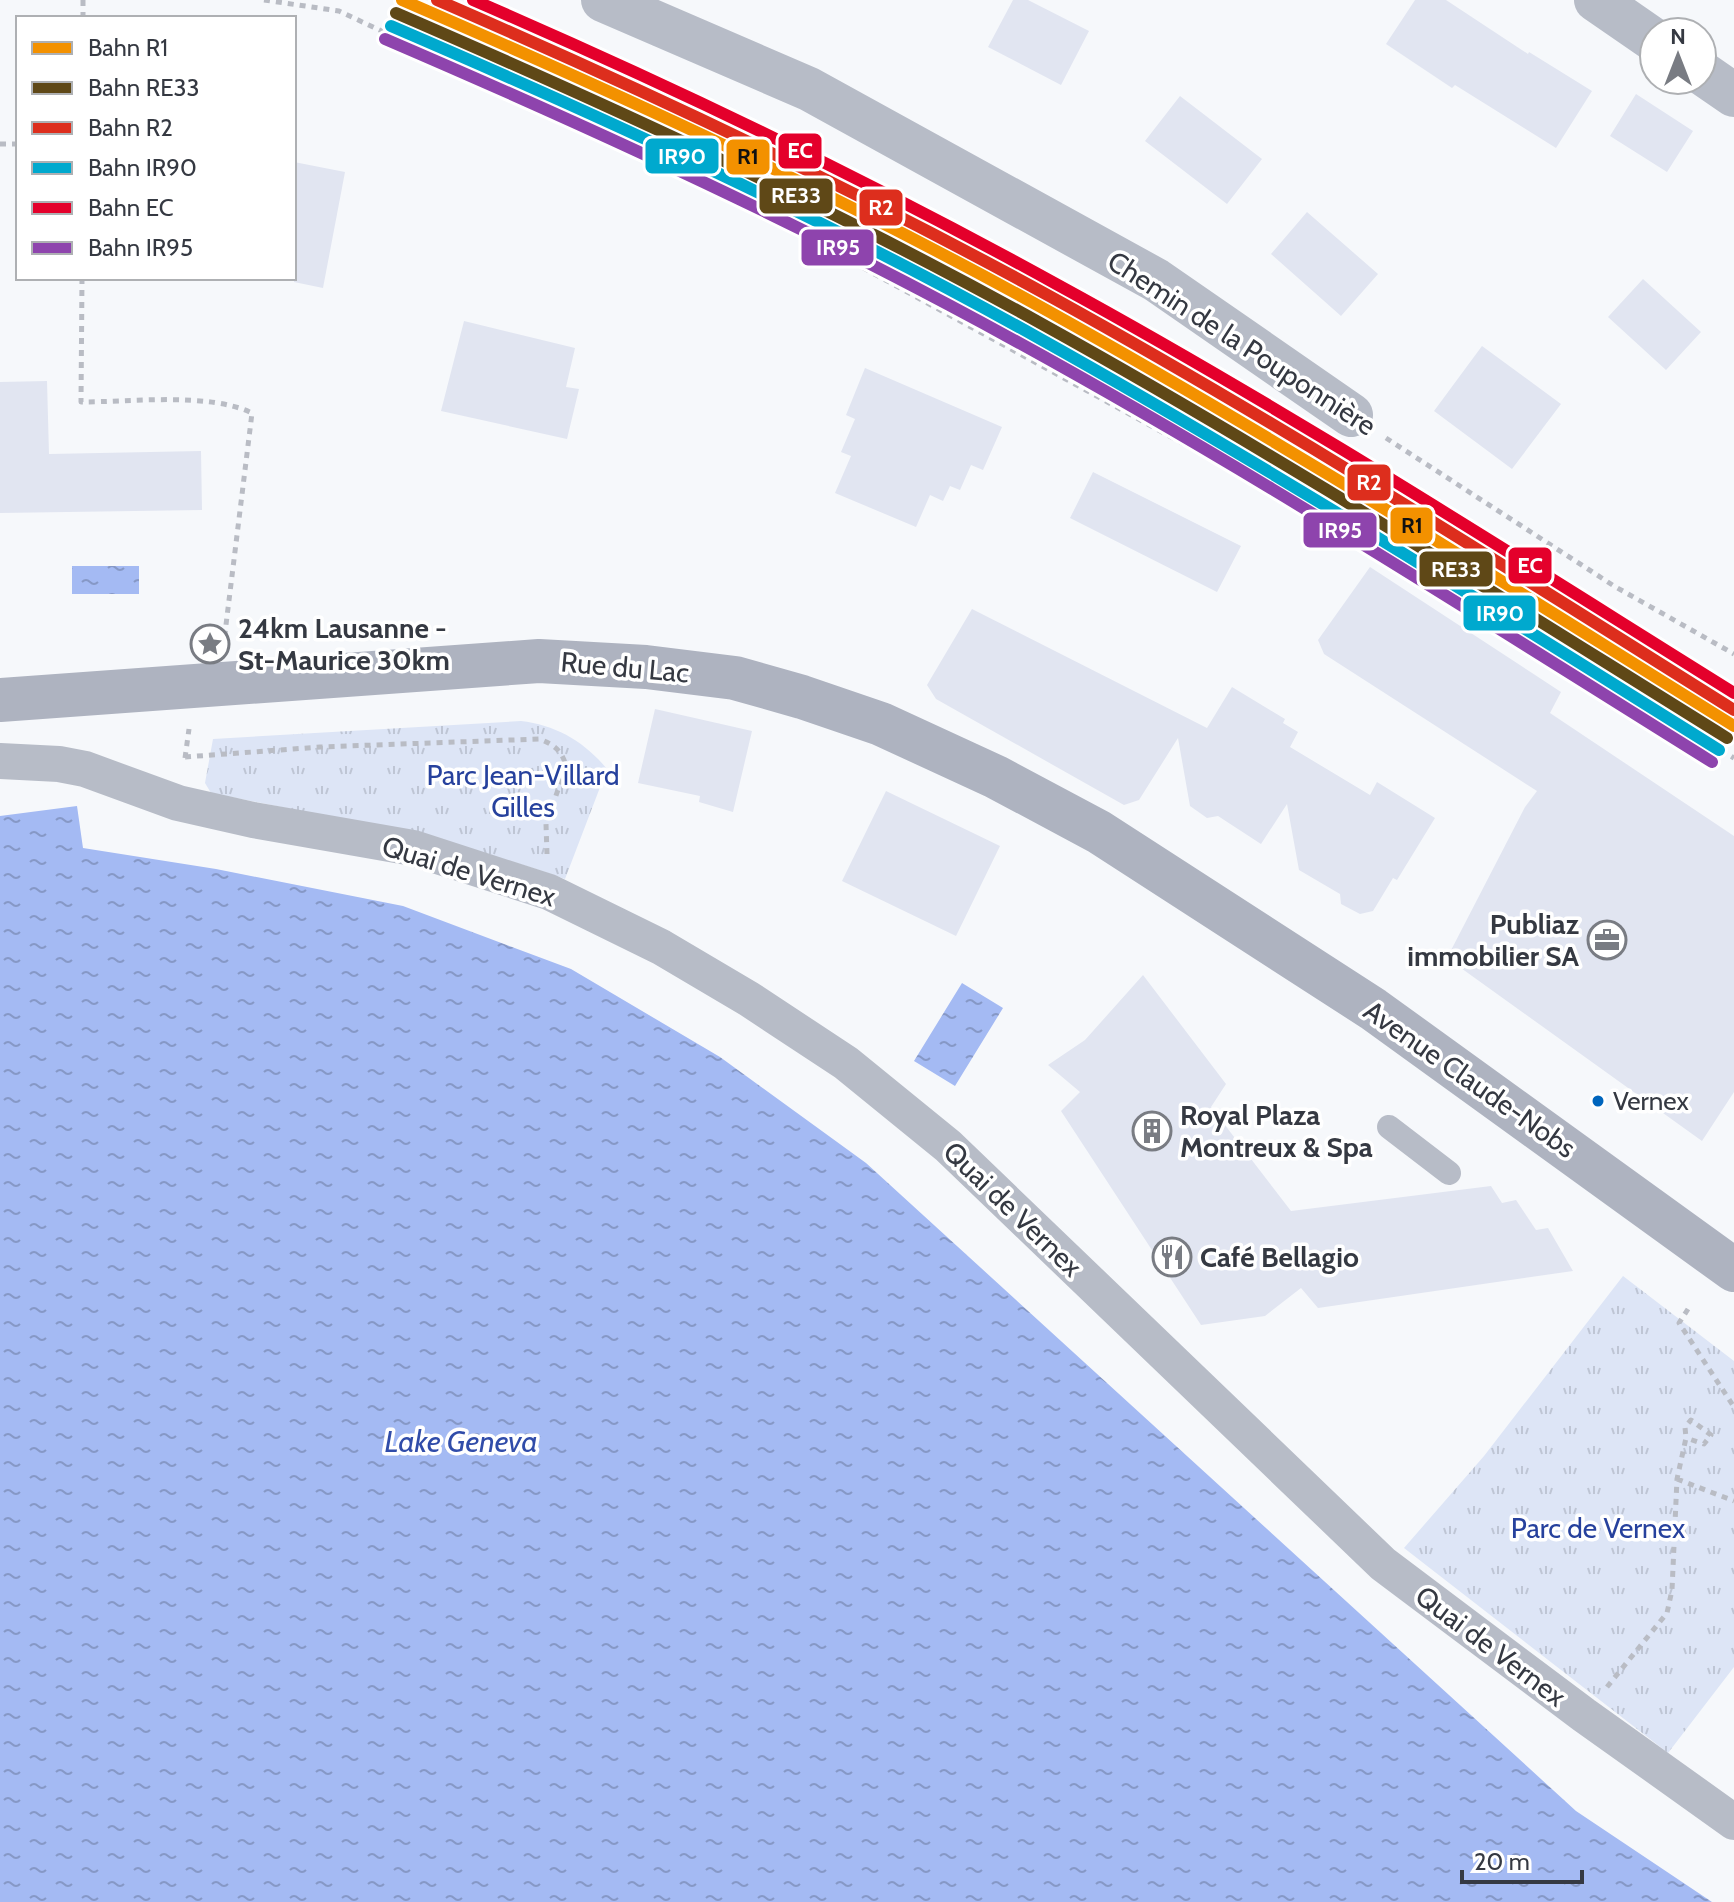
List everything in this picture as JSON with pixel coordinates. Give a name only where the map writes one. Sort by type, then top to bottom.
[{"type":"main road","name":"Rue du Lac","points":[[0,700],[539,661],[646,667],[735,678],[881,724],[996,777],[1099,832],[1199,897]]},
{"type":"main road","name":"Avenue Claude-Nobs","points":[[1199,897],[1373,1009],[1734,1270]]},
{"type":"street","name":"Chemin de la Pouponnière","points":[[603,0],[809,89],[1156,280],[1351,415]]},
{"type":"street","points":[[1596,0],[1638,29]]},
{"type":"street","name":"Quai de Vernex","points":[[0,761],[59,764],[85,769],[178,803],[253,820],[413,848],[549,892],[673,954],[749,999],[846,1063],[948,1146],[1383,1564],[1584,1715],[1734,1822]]},
{"type":"lane","points":[[1389,1127],[1449,1173]]},
{"type":"path","points":[[264,0],[339,11],[738,199],[1528,633],[1734,758]]},
{"type":"path","points":[[82,280],[81,402],[199,401],[234,404],[252,413],[224,637]]},
{"type":"path","name":"Chemin de la Pouponnière","points":[[1351,415],[1614,586],[1734,654]]},
{"type":"path","points":[[185,757],[320,747],[539,739],[551,743],[564,757],[566,767],[546,824],[549,892]]},
{"type":"path","points":[[1688,1309],[1679,1323],[1734,1407]]},
{"type":"path","points":[[1584,1715],[1667,1613],[1672,1590],[1677,1479],[1686,1438],[1685,1427],[1691,1420],[1711,1435],[1704,1444],[1686,1438]]},
{"type":"path","points":[[1677,1479],[1734,1501]]},
{"type":"green space","name":"Parc Jean-Villard Gilles","points":[[521,721],[546,726],[569,736],[607,769],[565,879],[434,840],[211,793],[205,783],[213,739]]},
{"type":"green space","name":"Parc de Vernex","points":[[1623,1276],[1734,1361],[1734,1667],[1668,1753],[1404,1548],[1484,1456]]},
{"type":"water","points":[[72,566],[139,566],[139,594],[72,594]]},
{"type":"water","name":"Lake Geneva","points":[[77,806],[83,848],[216,869],[403,906],[571,969],[720,1057],[866,1163],[1576,1811],[1712,1902],[0,1902],[0,816]]},
{"type":"water","points":[[962,983],[1003,1008],[955,1086],[914,1061]]},
{"type":"building","points":[[1013,0],[1028,0],[1089,31],[1061,85],[988,47]]},
{"type":"building","points":[[1415,0],[1446,0],[1528,54],[1592,91],[1556,148],[1455,85],[1452,88],[1386,44]]},
{"type":"building","points":[[1636,94],[1693,131],[1667,172],[1610,136]]},
{"type":"building","points":[[1180,96],[1262,159],[1227,204],[1145,141]]},
{"type":"building","points":[[296,162],[345,172],[323,288],[294,282]]},
{"type":"building","points":[[1307,212],[1378,274],[1341,316],[1271,254]]},
{"type":"building","points":[[1643,279],[1701,332],[1666,370],[1608,317]]},
{"type":"building","points":[[464,321],[575,348],[566,387],[579,389],[567,439],[441,411]]},
{"type":"building","points":[[1482,346],[1561,404],[1512,469],[1434,411]]},
{"type":"building","points":[[865,368],[1002,427],[983,470],[971,465],[960,490],[950,486],[943,501],[930,495],[916,527],[835,493],[851,456],[841,452],[855,419],[846,415]]},
{"type":"building","points":[[47,381],[49,454],[201,451],[202,510],[0,513],[0,382]]},
{"type":"building","points":[[1093,472],[1241,546],[1217,592],[1070,518]]},
{"type":"building","points":[[1370,567],[1561,692],[1550,713],[1734,836],[1734,1092],[1702,1141],[1447,958],[1525,807],[1537,791],[1324,654],[1318,640]]},
{"type":"building","points":[[972,609],[1207,728],[1232,687],[1285,719],[1283,723],[1298,732],[1290,747],[1370,795],[1377,782],[1435,818],[1397,880],[1393,878],[1373,911],[1360,914],[1341,904],[1340,894],[1299,870],[1287,804],[1261,844],[1218,816],[1207,818],[1190,806],[1178,738],[1139,800],[1124,805],[936,699],[927,685]]},
{"type":"building","points":[[655,709],[752,731],[733,812],[699,802],[700,796],[638,783]]},
{"type":"building","points":[[886,791],[1000,846],[956,936],[842,881]]},
{"type":"building","name":"Royal Plaza Montreux & Spa","points":[[1143,975],[1226,1084],[1211,1107],[1291,1211],[1491,1186],[1502,1203],[1516,1200],[1536,1230],[1548,1228],[1573,1271],[1318,1308],[1301,1288],[1265,1316],[1201,1325],[1061,1111],[1080,1092],[1048,1065],[1085,1040]]},
{"type":"rail line","name":"R1","points":[[402,0],[729,148],[890,227],[1048,311],[1308,462],[1734,726]]},
{"type":"rail line","name":"R2","points":[[437,0],[749,142],[1053,298],[1311,447],[1734,710]]},
{"type":"rail line","name":"EC","points":[[473,0],[769,135],[1058,285],[1315,433],[1734,693]]},
{"type":"rail line","name":"RE33","points":[[396,13],[723,161],[884,240],[1042,324],[1301,475],[1727,738]]},
{"type":"rail line","name":"IR90","points":[[391,26],[717,173],[957,293],[1122,385],[1294,487],[1719,750]]},
{"type":"rail line","name":"IR95","points":[[385,39],[740,199],[1047,358],[1239,469],[1712,762]]},
{"type":"place","name":"24km Lausanne - St-Maurice 30km","points":[[210,644]]},
{"type":"place","name":"Publiaz immobilier SA","points":[[1607,940]]},
{"type":"place","name":"Vernex","points":[[1598,1101]]},
{"type":"place","name":"Royal Plaza Montreux & Spa","points":[[1152,1131]]},
{"type":"place","name":"Café Bellagio","points":[[1172,1257]]}]
